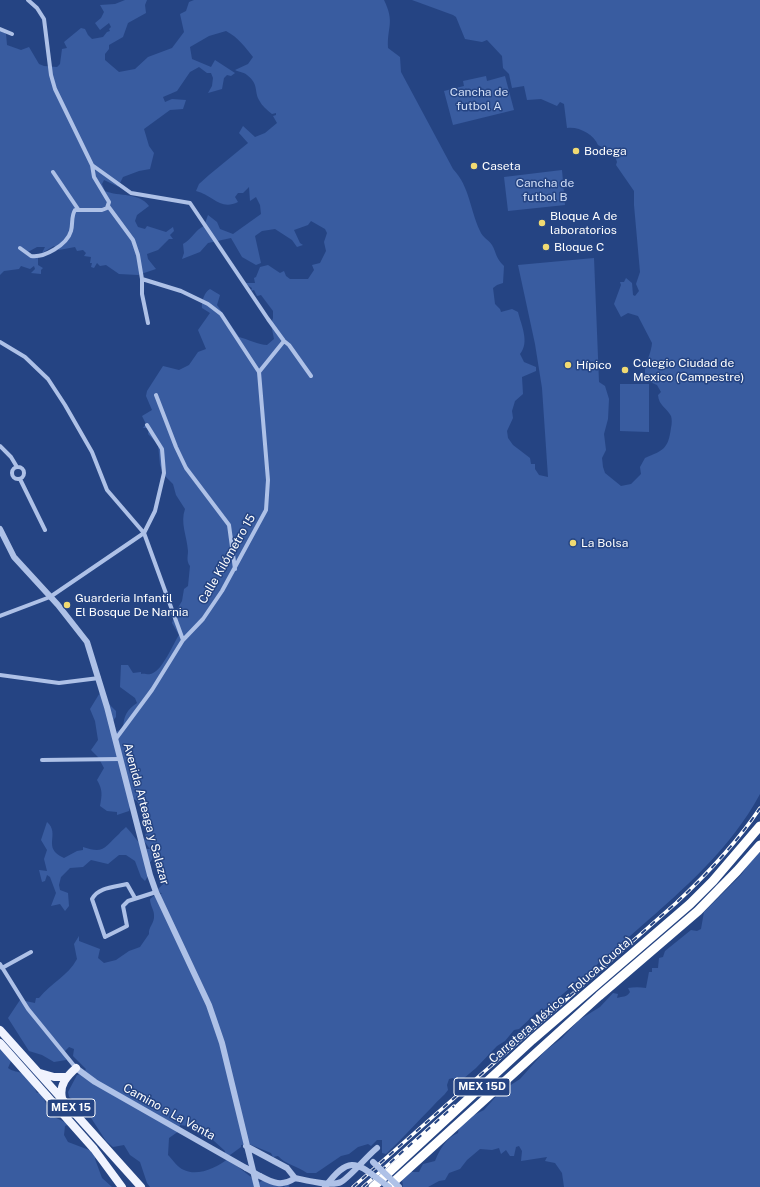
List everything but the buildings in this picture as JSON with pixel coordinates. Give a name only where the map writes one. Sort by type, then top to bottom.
[{"type":"highway","name":"Carretera México - Toluca (Cuota)","points":[[373,1187],[532,1040],[690,904],[713,881],[760,826]]},
{"type":"highway","name":"Carretera México - Toluca (Cuota)","points":[[389,1187],[599,996],[698,911],[760,845]]},
{"type":"main road","name":"MEX 15","points":[[0,1030],[141,1187]]},
{"type":"main road","name":"MEX 15","points":[[0,1043],[90,1143],[122,1187]]},
{"type":"main road","points":[[62,1098],[62,1087],[66,1077],[76,1068]]},
{"type":"main road","points":[[38,1072],[54,1077],[66,1077]]},
{"type":"street","points":[[28,0],[37,8],[44,19],[51,75],[55,89],[92,165],[94,177],[109,202],[108,206],[133,240],[138,255],[142,279],[142,294],[148,323]]},
{"type":"street","points":[[0,29],[12,34]]},
{"type":"street","points":[[92,165],[131,193],[190,203],[268,319],[284,341],[290,345],[311,376]]},
{"type":"street","points":[[53,172],[78,209]]},
{"type":"street","points":[[20,248],[30,256],[51,251],[67,239],[71,232],[74,211],[78,209],[102,210],[108,206]]},
{"type":"street","points":[[142,279],[181,291],[215,309],[221,314],[259,372],[284,341]]},
{"type":"street","points":[[0,342],[25,357],[48,379],[92,452],[107,490],[144,533],[183,640]]},
{"type":"street","name":"Calle Kilómetro 15","points":[[116,740],[152,690],[183,640],[203,619],[222,591],[266,510],[268,480],[259,372]]},
{"type":"street","points":[[156,394],[186,468],[229,524],[235,569]]},
{"type":"street","points":[[0,616],[50,597],[144,533],[155,510],[164,473],[162,449],[147,425]]},
{"type":"street","points":[[0,446],[11,457],[17,467],[23,468],[25,471],[25,475],[20,479]]},
{"type":"street","points":[[17,467],[14,468],[12,475],[17,479],[20,479],[45,530]]},
{"type":"street","name":"Avenida Arteaga y Salazar","points":[[0,529],[14,557],[50,597],[87,642],[99,678],[156,892],[209,1005],[222,1043],[257,1187]]},
{"type":"street","points":[[0,675],[59,682],[99,678]]},
{"type":"street","points":[[42,760],[120,759]]},
{"type":"street","points":[[134,898],[127,884],[100,890],[95,894],[92,899],[105,937],[127,926],[123,906],[128,900],[156,892]]},
{"type":"street","points":[[1,966],[31,952]]},
{"type":"street","name":"Camino a La Venta","points":[[1,966],[28,1008],[76,1068],[95,1082],[276,1186],[295,1178]]},
{"type":"street","points":[[246,1146],[287,1168],[295,1178],[311,1184],[338,1184],[377,1148]]},
{"type":"street","points":[[367,1156],[400,1187]]},
{"type":"street","points":[[325,1187],[337,1171],[349,1165],[359,1167],[389,1187]]},
{"type":"green space","points":[[125,0],[147,0],[145,5],[146,13],[128,23],[123,37],[109,45],[109,49],[105,54],[105,60],[119,72],[135,69],[148,57],[172,48],[184,32],[180,14],[186,11],[189,2],[194,0],[384,0],[390,19],[388,48],[400,57],[401,72],[453,169],[463,183],[481,233],[492,245],[498,258],[504,266],[503,283],[493,288],[495,304],[501,312],[512,309],[518,312],[525,339],[523,349],[520,354],[524,362],[536,367],[536,371],[522,377],[523,394],[515,401],[512,411],[513,418],[507,431],[508,438],[513,445],[530,458],[531,464],[535,464],[535,469],[539,475],[548,477],[542,388],[535,344],[518,265],[594,258],[599,382],[605,386],[609,399],[608,419],[604,434],[606,450],[602,458],[603,467],[605,473],[621,486],[631,484],[641,474],[640,467],[645,458],[661,451],[664,448],[670,435],[672,423],[671,416],[661,404],[659,399],[658,395],[661,392],[657,385],[646,377],[645,372],[652,343],[638,316],[628,313],[621,317],[614,304],[621,285],[620,282],[624,282],[626,278],[632,283],[633,295],[635,296],[639,291],[636,284],[640,272],[634,191],[616,165],[617,162],[614,153],[598,145],[589,134],[576,128],[567,128],[564,104],[560,102],[557,106],[541,99],[527,100],[524,86],[512,88],[509,74],[503,68],[502,56],[487,40],[482,42],[465,39],[456,17],[412,0],[760,0],[760,794],[748,814],[721,850],[689,883],[544,1010],[537,1012],[519,1029],[514,1030],[505,1041],[497,1046],[476,1068],[457,1084],[453,1078],[449,1079],[447,1085],[448,1090],[386,1154],[382,1153],[382,1140],[377,1140],[371,1146],[368,1144],[358,1147],[349,1154],[341,1156],[316,1173],[307,1173],[278,1156],[273,1157],[271,1153],[249,1144],[241,1145],[241,1147],[230,1155],[225,1155],[225,1151],[213,1140],[203,1137],[187,1126],[180,1125],[179,1131],[169,1138],[168,1155],[184,1170],[189,1172],[201,1172],[213,1168],[228,1159],[256,1181],[260,1182],[267,1178],[284,1187],[150,1187],[147,1183],[140,1162],[130,1155],[124,1145],[113,1147],[106,1141],[84,1107],[69,1097],[68,1092],[77,1075],[83,1073],[86,1069],[73,1056],[74,1049],[69,1047],[65,1051],[66,1060],[54,1062],[42,1055],[29,1051],[8,1018],[20,1000],[35,1003],[36,998],[39,998],[69,970],[77,959],[74,944],[79,936],[79,941],[100,949],[98,958],[104,963],[116,960],[129,951],[140,947],[149,934],[153,923],[154,913],[150,899],[155,895],[162,894],[157,890],[168,879],[160,874],[154,857],[148,865],[151,871],[145,881],[141,877],[135,861],[126,855],[119,855],[108,864],[91,860],[83,867],[70,868],[61,877],[59,885],[60,890],[68,893],[69,906],[65,911],[60,904],[51,906],[56,893],[50,877],[47,875],[45,881],[42,882],[39,870],[47,871],[44,859],[47,850],[41,840],[47,822],[52,831],[52,845],[54,850],[57,854],[64,858],[77,851],[83,850],[83,847],[96,850],[104,848],[126,827],[143,847],[150,849],[144,841],[146,832],[142,824],[142,810],[137,801],[132,798],[129,811],[117,815],[117,812],[107,811],[100,806],[102,793],[97,780],[104,768],[98,757],[91,750],[98,740],[95,721],[90,709],[101,691],[106,701],[116,711],[116,717],[111,723],[116,732],[123,728],[127,713],[137,703],[135,698],[120,687],[121,665],[128,665],[133,673],[141,672],[141,674],[151,674],[157,671],[168,656],[179,635],[172,623],[175,613],[182,601],[184,589],[188,586],[190,566],[183,524],[185,509],[176,495],[173,484],[164,475],[160,465],[158,444],[148,434],[149,428],[143,428],[146,424],[142,416],[152,410],[146,396],[147,391],[163,366],[179,370],[189,365],[198,352],[206,349],[198,330],[210,313],[202,308],[204,297],[208,290],[210,289],[220,295],[217,305],[239,337],[267,345],[274,339],[271,324],[273,311],[261,295],[257,296],[254,290],[251,291],[252,288],[244,283],[255,283],[254,278],[256,277],[260,267],[268,265],[280,273],[284,271],[286,276],[290,279],[308,279],[314,270],[312,265],[320,263],[326,251],[324,242],[327,233],[325,229],[311,221],[308,225],[294,230],[300,243],[303,245],[297,247],[292,240],[275,229],[262,231],[255,236],[261,263],[256,265],[242,257],[231,238],[208,243],[200,252],[182,259],[184,253],[183,244],[204,226],[208,215],[217,222],[220,229],[233,234],[261,214],[260,205],[256,197],[250,201],[249,187],[243,193],[238,193],[235,197],[238,202],[226,205],[221,204],[196,191],[199,184],[248,143],[239,133],[243,126],[255,137],[265,133],[277,123],[273,116],[276,115],[276,113],[272,114],[262,104],[258,97],[255,84],[251,78],[244,73],[235,70],[248,64],[253,57],[238,40],[226,31],[209,36],[190,47],[192,59],[211,67],[215,60],[235,73],[231,76],[227,75],[224,78],[222,89],[208,93],[212,86],[213,78],[211,73],[207,73],[199,67],[190,72],[177,91],[163,97],[165,102],[172,99],[186,100],[183,109],[170,110],[144,129],[149,146],[154,153],[150,169],[139,171],[123,177],[120,183],[116,182],[119,187],[104,180],[102,184],[105,191],[140,199],[149,206],[137,215],[135,221],[138,227],[145,229],[147,226],[166,232],[173,227],[174,231],[170,235],[173,239],[169,239],[158,250],[147,254],[148,259],[156,269],[138,275],[119,274],[106,265],[100,266],[97,263],[94,268],[91,267],[91,257],[84,256],[86,253],[83,250],[77,251],[75,247],[59,250],[54,246],[42,253],[45,247],[37,247],[26,253],[38,257],[38,265],[43,268],[41,270],[41,274],[31,273],[35,269],[34,266],[30,269],[21,266],[19,269],[4,271],[0,275],[0,28],[6,34],[7,45],[21,50],[29,47],[39,64],[57,67],[60,64],[62,49],[67,48],[64,42],[81,28],[85,29],[92,39],[103,37],[110,31],[109,29],[111,27],[109,23],[100,30],[95,23],[101,18],[104,12],[100,5],[115,4]]},
{"type":"green space","name":"Cancha de futbol A","points":[[486,76],[487,81],[505,76],[514,110],[453,125],[444,91],[464,86],[463,81]]},
{"type":"green space","name":"Cancha de futbol B","points":[[562,170],[565,205],[508,211],[504,177]]},
{"type":"green space","points":[[620,384],[649,384],[649,432],[620,431]]},
{"type":"green space","points":[[760,848],[760,1187],[564,1187],[562,1173],[555,1163],[545,1161],[547,1157],[521,1161],[522,1151],[519,1146],[516,1147],[514,1156],[510,1156],[506,1150],[501,1154],[499,1148],[492,1150],[480,1149],[467,1160],[460,1169],[449,1173],[445,1180],[439,1181],[428,1187],[403,1187],[402,1179],[411,1172],[419,1172],[423,1164],[435,1161],[444,1144],[458,1133],[459,1128],[468,1118],[484,1110],[500,1092],[520,1079],[545,1051],[562,1038],[579,1020],[600,1007],[613,993],[618,994],[617,998],[627,995],[630,992],[628,988],[646,988],[649,972],[652,972],[652,968],[658,968],[659,958],[663,957],[665,951],[691,930],[697,931],[701,929],[704,912],[741,875]]},
{"type":"green space","points":[[0,1048],[2,1051],[7,1050],[11,1061],[8,1068],[23,1074],[33,1085],[37,1093],[41,1093],[50,1115],[69,1124],[65,1126],[64,1135],[68,1142],[97,1153],[95,1159],[102,1178],[112,1187],[0,1187]]},
{"type":"railway","points":[[353,1187],[676,903],[721,858],[760,808]]},
{"type":"railway","points":[[363,1187],[454,1106]]},
{"type":"place","name":"Bodega","points":[[576,151]]},
{"type":"place","name":"Caseta","points":[[474,166]]},
{"type":"place","name":"Bloque A de laboratorios","points":[[542,223]]},
{"type":"place","name":"Bloque C","points":[[546,247]]},
{"type":"place","name":"Hípico","points":[[568,365]]},
{"type":"place","name":"Colegio Ciudad de Mexico (Campestre)","points":[[625,370]]},
{"type":"place","name":"La Bolsa","points":[[573,543]]},
{"type":"place","name":"Guarderia Infantil El Bosque De Narnia","points":[[67,605]]}]
